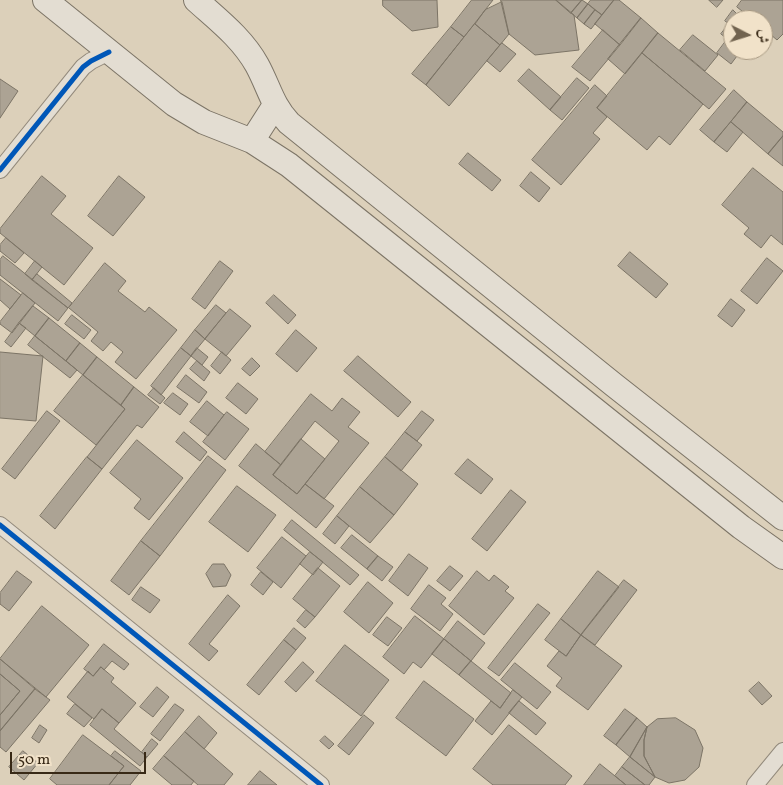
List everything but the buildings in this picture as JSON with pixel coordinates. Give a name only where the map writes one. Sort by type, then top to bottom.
[{"type":"main road","points":[[45,0],[189,114],[252,141],[288,166],[741,527],[783,557]]},
{"type":"main road","points":[[196,0],[227,28],[248,52],[257,66],[275,105],[289,123],[614,385],[783,518]]},
{"type":"main road","points":[[252,141],[275,105]]},
{"type":"street","points":[[0,170],[83,67],[91,48],[101,45]]},
{"type":"street","points":[[0,525],[321,785]]},
{"type":"street","points":[[755,785],[783,751]]},
{"type":"cycle path","points":[[0,170],[83,67],[109,52]]},
{"type":"cycle path","points":[[0,525],[321,785]]}]
